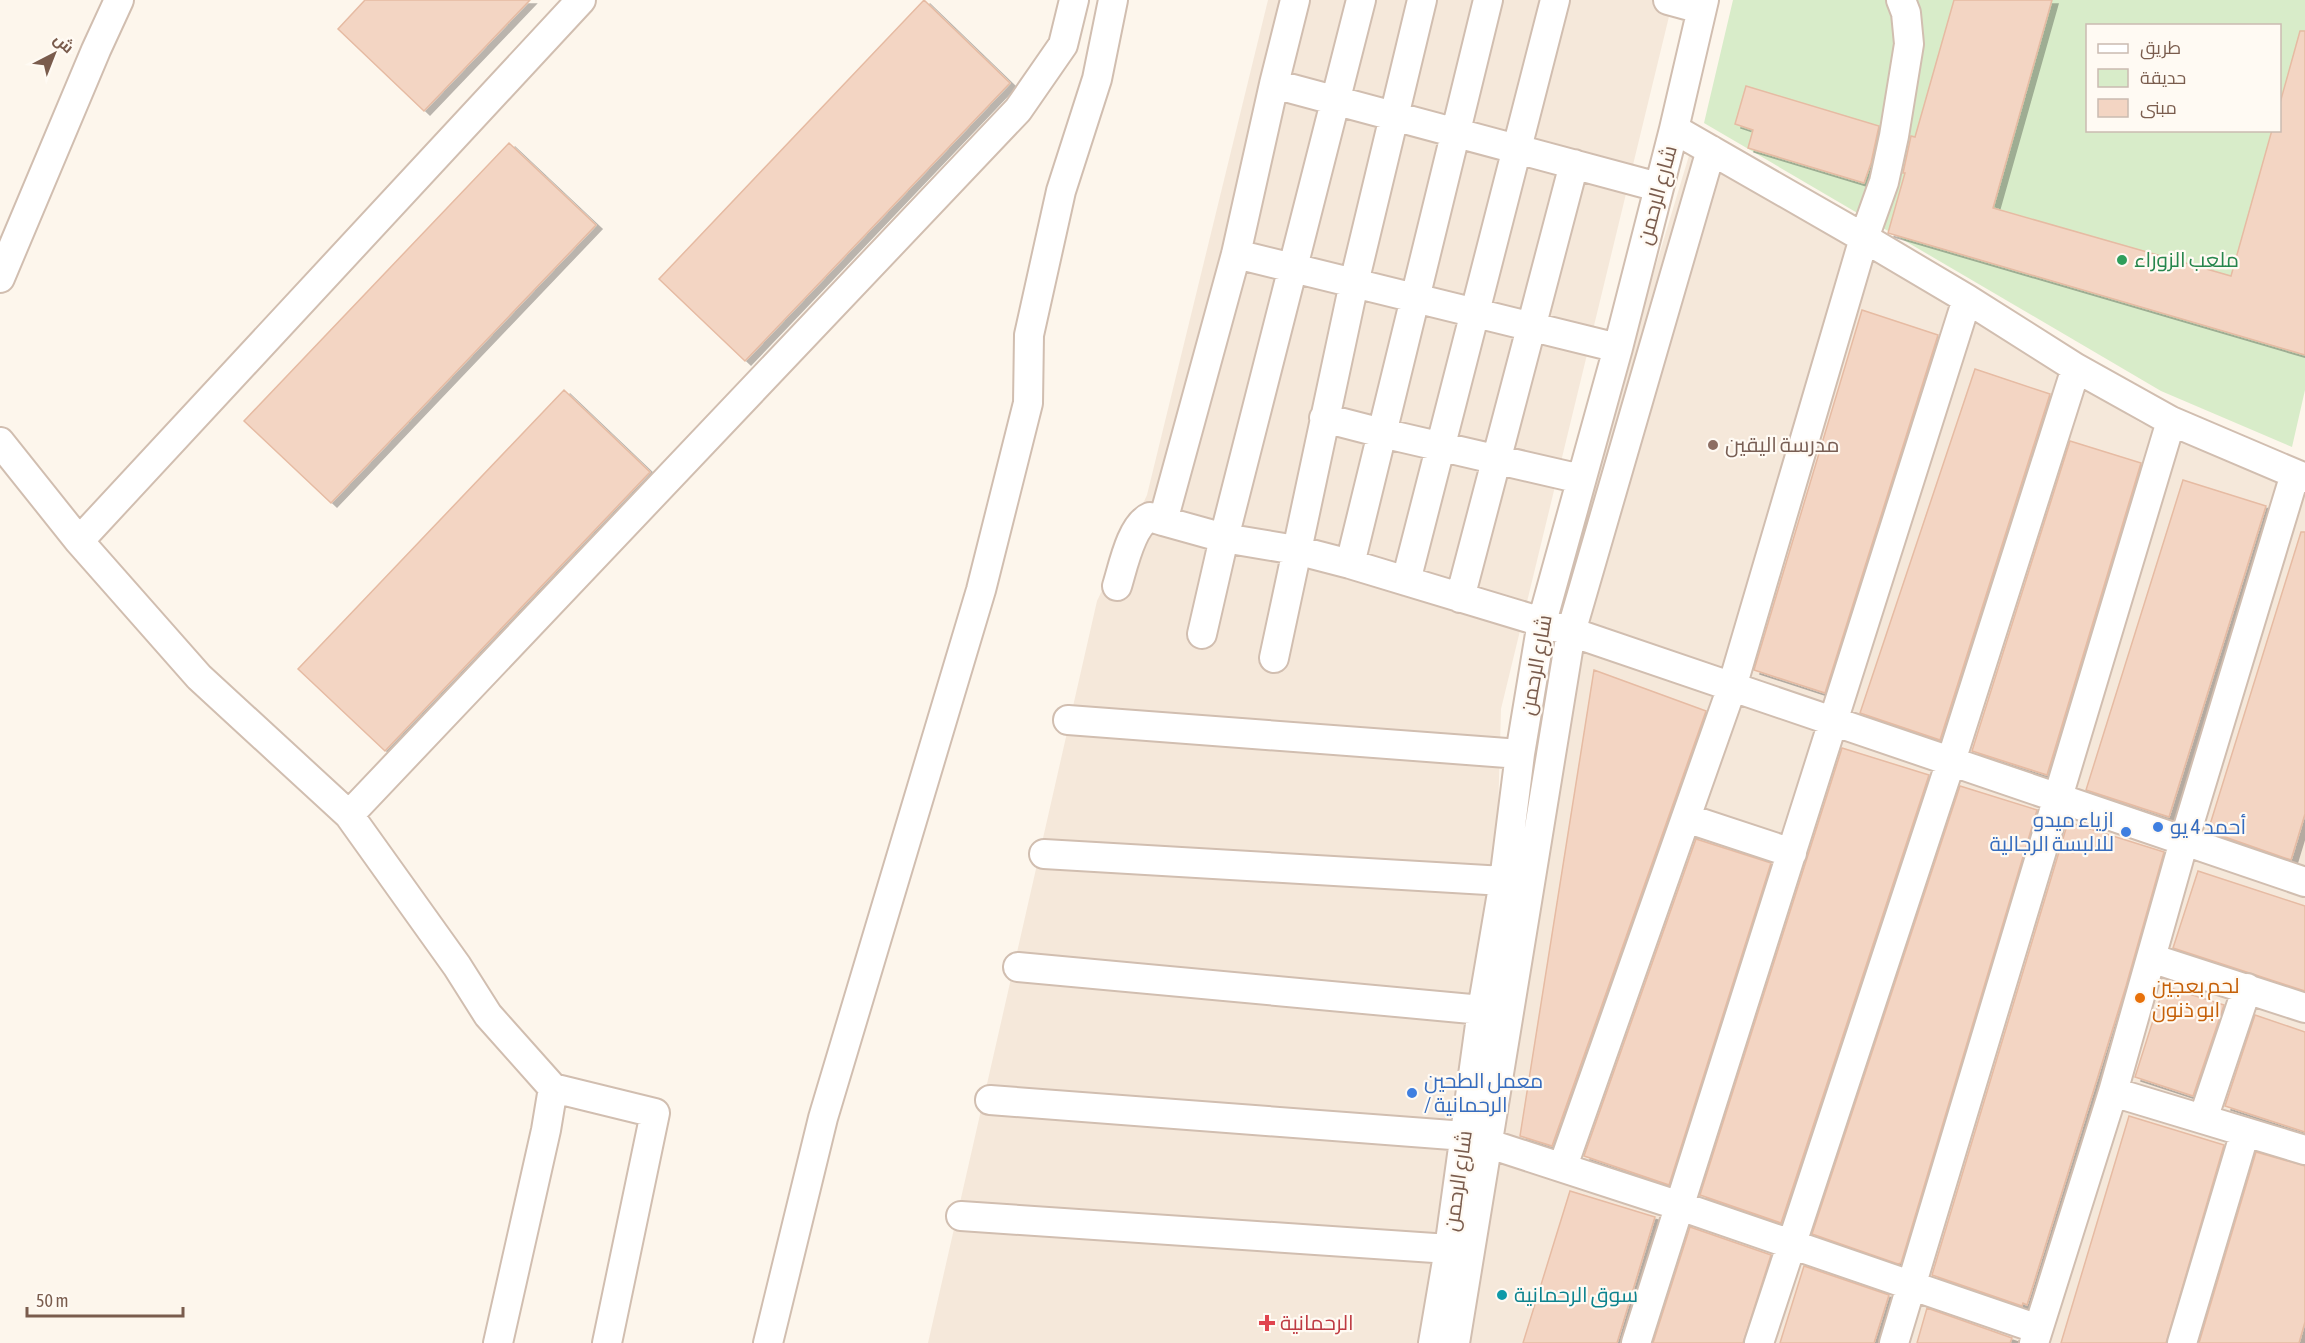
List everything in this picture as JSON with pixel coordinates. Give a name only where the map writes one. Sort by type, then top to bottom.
[{"type":"street","points":[[0,278],[119,0]]},
{"type":"street","points":[[79,541],[581,0]]},
{"type":"street","points":[[349,815],[1018,110],[1063,45],[1074,0]]},
{"type":"street","points":[[768,1343],[823,1118],[983,579],[1028,403],[1029,335],[1061,190],[1097,79],[1113,0]]},
{"type":"street","points":[[1163,520],[1236,254],[1295,0]]},
{"type":"street","points":[[1202,634],[1224,538],[1361,0]]},
{"type":"street","points":[[1274,658],[1354,283],[1422,0]]},
{"type":"street","points":[[1350,564],[1488,0]]},
{"type":"street","points":[[1406,581],[1555,0]]},
{"type":"street","points":[[1668,0],[1702,5]]},
{"type":"street","points":[[1563,1166],[1732,687],[1864,238],[1887,171],[1909,44],[1906,13],[1901,0]]},
{"type":"street","name":"شارع الرحمن","points":[[1433,1343],[1449,1249],[1476,1139],[1482,1010],[1504,881],[1520,754],[1542,622],[1618,348],[1674,129],[1702,5]]},
{"type":"street","points":[[1274,84],[1658,187]]},
{"type":"street","points":[[990,1100],[1476,1139],[1563,1166],[1791,1244],[2036,1336],[2113,1092],[2184,841],[2300,476],[2171,421],[2076,368],[1864,238],[1674,129]]},
{"type":"street","points":[[1455,1343],[1476,1139],[1571,632],[1711,150]]},
{"type":"street","points":[[1460,597],[1574,164]]},
{"type":"street","points":[[1236,254],[1618,348]]},
{"type":"street","points":[[1636,1343],[1966,299]]},
{"type":"street","points":[[1759,1343],[1951,761],[2076,368]]},
{"type":"street","points":[[1324,418],[1581,479]]},
{"type":"street","points":[[1894,1343],[2171,421]]},
{"type":"street","points":[[0,442],[79,541],[198,677],[349,815],[451,957],[488,1015],[553,1088],[655,1113],[607,1343]]},
{"type":"street","points":[[1117,586],[1134,535],[1140,524],[1150,517],[1224,538],[1296,550],[1542,622],[2305,882]]},
{"type":"street","points":[[1068,720],[1520,754]]},
{"type":"street","points":[[1686,818],[1792,853]]},
{"type":"street","points":[[1044,854],[1504,881]]},
{"type":"street","points":[[2151,958],[2305,1008]]},
{"type":"street","points":[[1018,967],[1482,1010]]},
{"type":"street","points":[[2203,1119],[2247,988]]},
{"type":"street","points":[[498,1343],[546,1130],[553,1088]]},
{"type":"street","points":[[2113,1092],[2305,1150]]},
{"type":"street","points":[[2182,1343],[2246,1132]]},
{"type":"street","points":[[961,1216],[1449,1249]]},
{"type":"shaded area","points":[[1268,0],[1673,0],[1501,709],[1496,886],[1425,1343],[928,1343],[1097,601],[1147,495]]},
{"type":"shaded area","points":[[1691,149],[2141,423],[2305,488],[2305,1343],[1444,1343],[1545,633]]},
{"type":"green space","name":"ملعب الزوراء","points":[[1733,0],[2305,0],[2305,390],[2292,447],[2161,391],[1704,123]]},
{"type":"building","points":[[365,0],[530,0],[424,111],[338,29]]},
{"type":"building","points":[[924,0],[1010,83],[745,361],[659,279]]},
{"type":"building","points":[[1954,0],[2052,0],[1993,208],[2231,276],[2271,132],[2281,132],[2281,99],[2300,31],[2305,31],[2305,355],[1888,233],[1905,173],[1903,173],[1911,136],[1915,137]]},
{"type":"building","points":[[1746,86],[1879,126],[1864,183],[1748,148],[1753,130],[1735,124]]},
{"type":"building","points":[[509,143],[596,225],[331,503],[244,421]]},
{"type":"building","points":[[1862,310],[1938,335],[1825,693],[1754,670]]},
{"type":"building","points":[[1975,369],[2050,394],[1940,740],[1860,713]]},
{"type":"building","points":[[564,390],[650,472],[385,751],[298,669]]},
{"type":"building","points":[[2070,441],[2141,463],[2047,775],[1972,751]]},
{"type":"building","points":[[2183,480],[2266,506],[2169,817],[2086,790]]},
{"type":"building","points":[[2301,532],[2305,532],[2305,814],[2291,860],[2208,831]]},
{"type":"building","points":[[1594,670],[1706,711],[1552,1146],[1520,1136]]},
{"type":"building","points":[[1842,748],[1929,775],[1781,1223],[1700,1195]]},
{"type":"building","points":[[1960,786],[2037,810],[1901,1263],[1898,1264],[1812,1234]]},
{"type":"building","points":[[2068,822],[2164,852],[2126,986],[2027,1305],[2023,1303],[2022,1306],[1932,1275]]},
{"type":"building","points":[[1696,839],[1771,863],[1669,1185],[1584,1156]]},
{"type":"building","points":[[2198,871],[2305,906],[2305,991],[2173,948]]},
{"type":"building","points":[[2164,986],[2224,1005],[2193,1096],[2135,1077]]},
{"type":"building","points":[[2255,1015],[2305,1032],[2305,1132],[2225,1106]]},
{"type":"building","points":[[2129,1116],[2224,1145],[2166,1343],[2061,1343]]},
{"type":"building","points":[[2256,1152],[2305,1166],[2305,1322],[2299,1343],[2199,1343]]},
{"type":"building","points":[[1570,1191],[1655,1217],[1617,1343],[1523,1343]]},
{"type":"building","points":[[1690,1227],[1771,1255],[1743,1343],[1653,1343]]},
{"type":"building","points":[[1804,1266],[1889,1295],[1874,1343],[1780,1343]]},
{"type":"building","points":[[1927,1308],[2012,1338],[2010,1343],[1917,1343]]},
{"type":"place","name":"ملعب الزوراء","points":[[2122,260]]},
{"type":"place","name":"مدرسة اليقين","points":[[1713,445]]},
{"type":"place","name":"أحمد 4 يو","points":[[2158,827]]},
{"type":"place","name":"ازياء ميدو للالبسة الرجالية","points":[[2126,832]]},
{"type":"place","name":"لحم بعجين ابو ذنون","points":[[2140,998]]},
{"type":"place","name":"معمل الطحين / الرحمانية","points":[[1412,1093]]},
{"type":"place","name":"سوق الرحمانية","points":[[1502,1295]]},
{"type":"place","name":"الرحمانية","points":[[1267,1323]]}]
